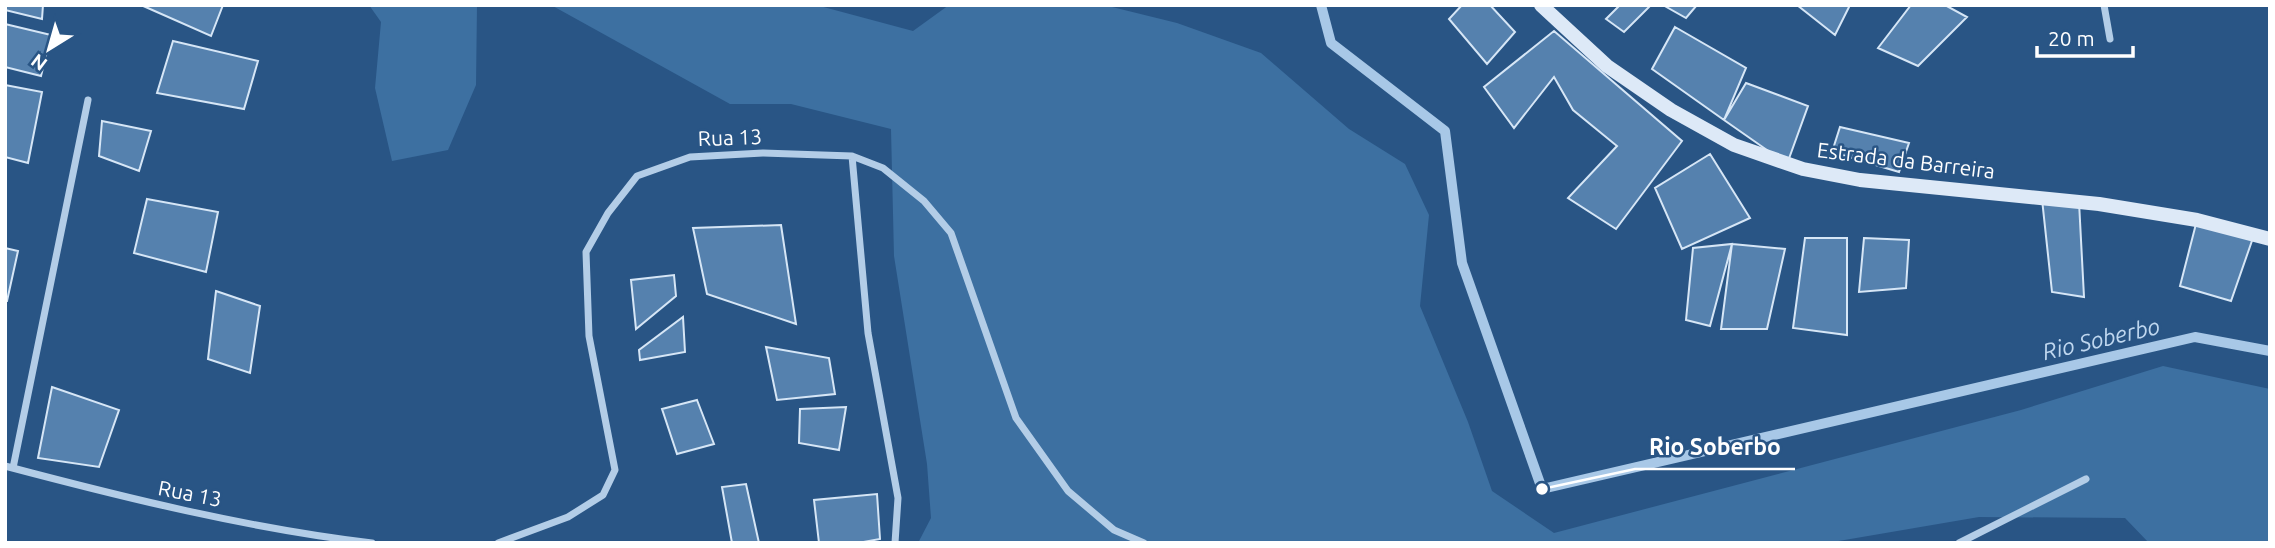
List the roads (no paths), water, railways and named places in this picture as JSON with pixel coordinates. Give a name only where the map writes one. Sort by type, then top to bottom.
[{"type":"main road","name":"Estrada da Barreira","points":[[1541,5],[1607,66],[1671,110],[1734,145],[1802,169],[1860,180],[2099,204],[2197,220],[2270,239]]},
{"type":"street","points":[[2104,5],[2110,39]]},
{"type":"street","points":[[9,467],[88,100]]},
{"type":"street","name":"Rua 13","points":[[498,543],[568,517],[603,495],[615,470],[589,336],[586,252],[608,213],[637,176],[690,157],[764,153],[852,156]]},
{"type":"street","points":[[895,543],[898,498],[868,333],[852,156],[883,169],[925,201],[951,233],[1016,418],[1068,491],[1114,530],[1144,543]]},
{"type":"street","name":"Rua 13","points":[[9,467],[145,503],[321,540],[372,543]]},
{"type":"street","points":[[1959,543],[2086,479]]},
{"type":"waterway","name":"Rio Soberbo","points":[[1321,5],[1331,43],[1445,131],[1462,263],[1542,489],[2195,337],[2270,351]]},
{"type":"place","name":"Rio Soberbo","points":[[1542,489]]}]
